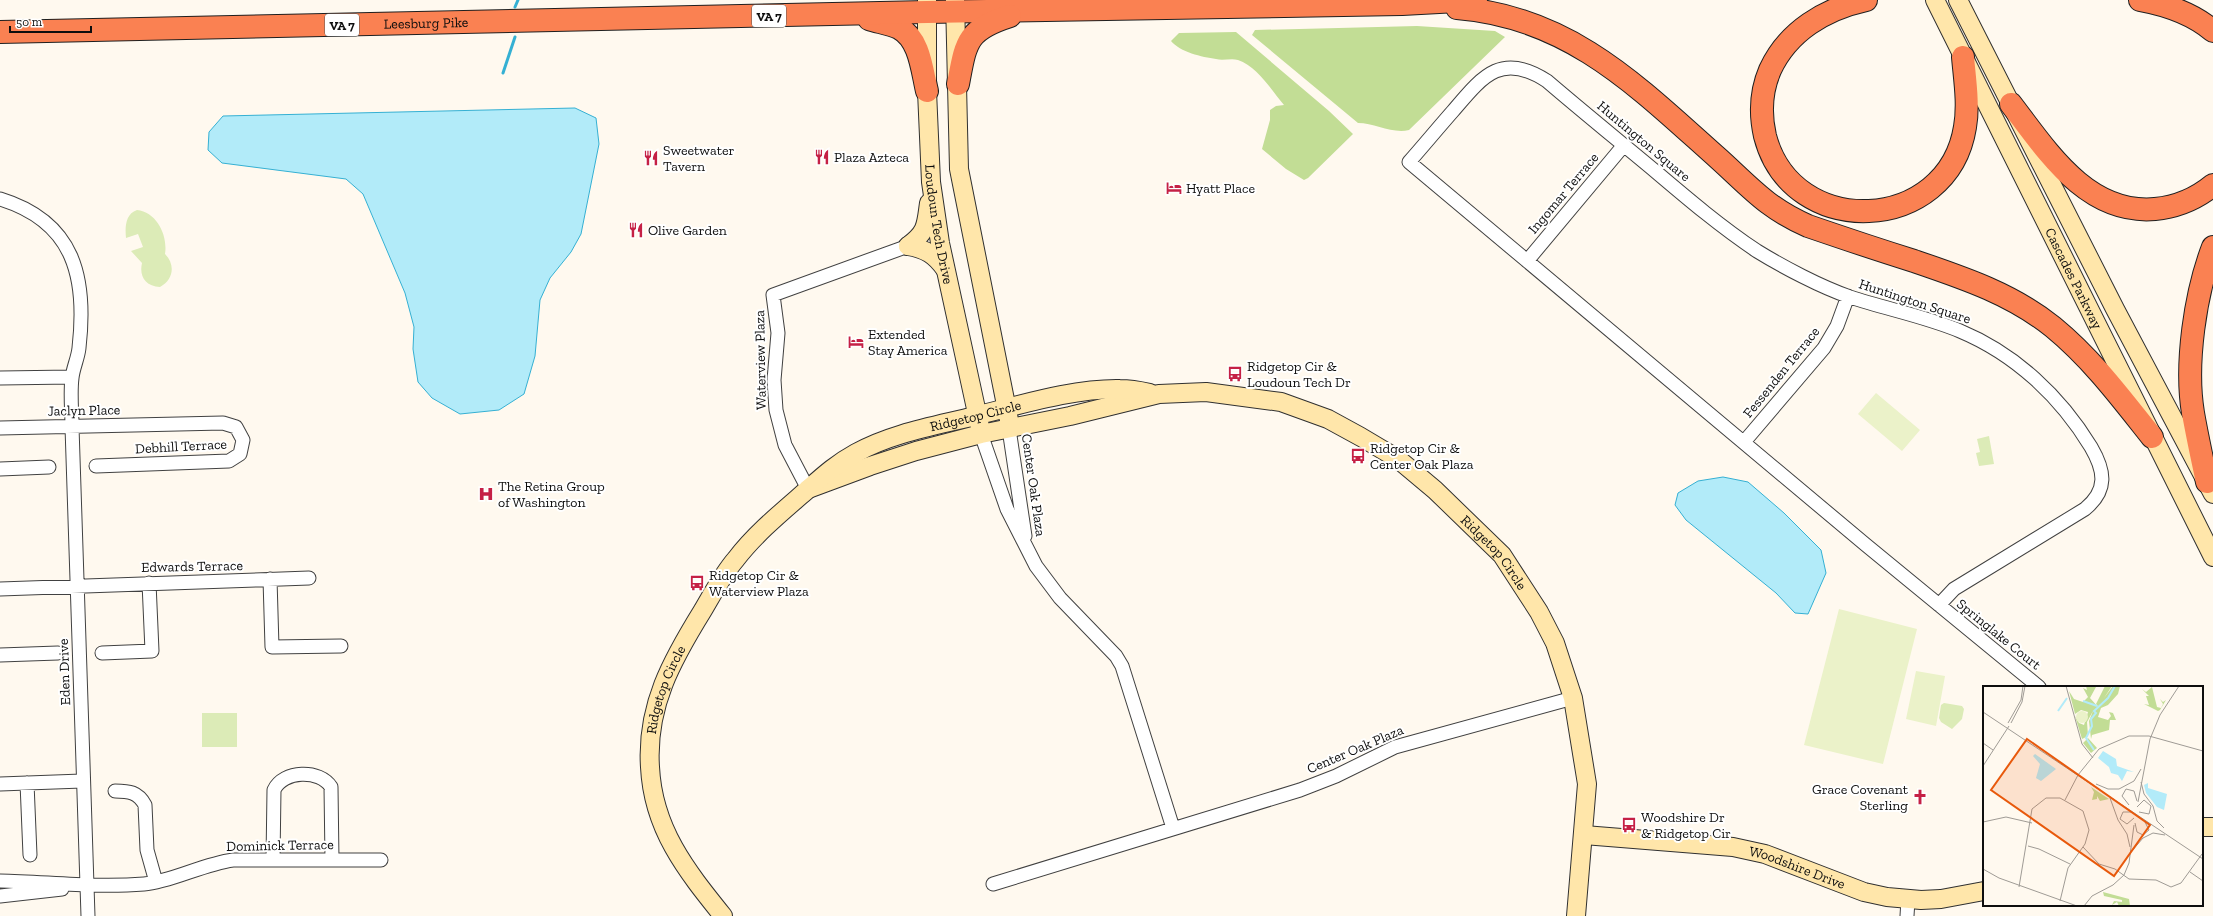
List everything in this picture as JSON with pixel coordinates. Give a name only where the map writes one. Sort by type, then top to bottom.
[{"type":"highway","name":"VA 7","points":[[853,14],[927,6],[955,6],[1028,11],[1402,4],[1476,0]]},
{"type":"highway","points":[[1866,0],[1825,14],[1809,22],[1780,52],[1765,84],[1762,119],[1769,148],[1784,174],[1810,197],[1843,210],[1872,212],[1901,206],[1932,187],[1954,159],[1963,137],[1966,104],[1963,57]]},
{"type":"highway","points":[[2140,0],[2165,5],[2194,18],[2213,31]]},
{"type":"highway","points":[[1402,4],[1478,10],[1512,17],[1558,35],[1589,52],[1632,81],[1757,196],[1781,214],[1808,226],[1973,281],[2017,302],[2052,326],[2095,367],[2152,437]]},
{"type":"highway","points":[[958,84],[965,49],[973,34],[995,21],[1028,11]]},
{"type":"highway","points":[[853,14],[899,28],[909,36],[920,58],[927,91]]},
{"type":"highway","name":"Leesburg Pike","points":[[0,32],[853,14]]},
{"type":"highway","points":[[2011,104],[2055,162],[2093,194],[2114,204],[2138,209],[2162,208],[2195,197],[2213,185]]},
{"type":"highway","points":[[2210,488],[2193,412],[2192,353],[2195,317],[2204,271],[2213,247]]},
{"type":"street","name":"Cascades Parkway","points":[[1960,4],[2115,309],[2210,488]]},
{"type":"street","name":"Cascades Parkway","points":[[1938,5],[2213,557]]},
{"type":"street","name":"Loudoun Tech Drive","points":[[927,6],[927,91],[931,182],[947,272],[982,434]]},
{"type":"street","name":"Loudoun Tech Drive","points":[[955,6],[959,169],[1008,408],[1009,428]]},
{"type":"street","name":"Huntington Square","points":[[1510,68],[1534,73],[1547,81],[1624,145],[1716,222],[1758,251],[1784,266],[1848,296],[1938,322],[1986,344],[2006,356],[2049,392],[2063,408],[2079,429],[2099,463],[2102,474],[2102,486],[2092,503],[1954,589],[1939,605],[1409,162],[1480,79],[1498,70],[1510,68]]},
{"type":"street","name":"Ingomar Terrace","points":[[1527,261],[1624,145]]},
{"type":"street","points":[[908,246],[919,237],[925,229],[931,182]]},
{"type":"street","name":"Eden Drive","points":[[0,199],[14,204],[48,225],[59,236],[76,266],[80,289],[80,338],[72,377],[72,427],[82,781],[88,916]]},
{"type":"street","points":[[908,246],[921,248],[930,253],[947,272]]},
{"type":"street","name":"Waterview Plaza","points":[[808,489],[785,445],[776,410],[774,380],[778,333],[773,295],[908,246]]},
{"type":"street","name":"Fessenden Terrace","points":[[1744,442],[1824,348],[1837,326],[1848,296]]},
{"type":"street","points":[[0,378],[72,377]]},
{"type":"street","name":"Ridgetop Circle","points":[[723,916],[679,859],[660,818],[650,767],[651,732],[656,705],[664,678],[677,653],[736,558],[784,509],[828,470],[858,452],[895,436],[978,415],[1081,393],[1121,389],[1159,394],[1206,392],[1281,402],[1328,419],[1398,459],[1502,555],[1516,575],[1555,642],[1573,698],[1587,784],[1584,835],[1576,916]]},
{"type":"street","name":"Ridgetop Circle","points":[[808,489],[870,466],[982,434],[1159,394]]},
{"type":"street","name":"Debhill Terrace","points":[[96,466],[229,461],[240,454],[243,447],[241,433],[230,424],[168,425]]},
{"type":"street","name":"Jaclyn Place","points":[[0,428],[168,425]]},
{"type":"street","name":"Center Oak Plaza","points":[[1009,428],[1027,546]]},
{"type":"street","name":"Center Oak Plaza","points":[[982,434],[1008,509],[1047,583],[1116,656],[1122,666],[1173,828]]},
{"type":"street","points":[[0,469],[49,467]]},
{"type":"street","name":"Edwards Terrace","points":[[0,588],[309,578]]},
{"type":"street","points":[[270,579],[272,647],[341,646]]},
{"type":"street","points":[[102,653],[152,651],[149,582]]},
{"type":"street","name":"Springlake Court","points":[[1939,605],[2038,686]]},
{"type":"street","points":[[0,655],[58,653]]},
{"type":"street","name":"Center Oak Plaza","points":[[993,884],[1042,871],[1173,828],[1300,790],[1336,776],[1395,747],[1573,698]]},
{"type":"street","points":[[273,860],[274,790],[277,783],[288,776],[314,775],[322,777],[332,787],[332,860]]},
{"type":"street","points":[[0,784],[82,781]]},
{"type":"street","points":[[27,783],[30,855]]},
{"type":"street","points":[[115,791],[130,791],[142,799],[144,805],[147,850],[156,882]]},
{"type":"street","points":[[2203,828],[2213,827]]},
{"type":"street","name":"Woodshire Drive","points":[[1584,835],[1733,847],[1765,854],[1907,908],[1942,899],[1983,891]]},
{"type":"street","name":"Dominick Terrace","points":[[87,884],[145,884],[156,882],[216,862],[232,860],[381,860]]},
{"type":"street","points":[[0,881],[87,884]]},
{"type":"street","points":[[0,896],[37,893],[87,884]]},
{"type":"green space","points":[[1417,26],[1495,31],[1505,37],[1409,130],[1403,131],[1390,130],[1364,123],[1358,123],[1252,35],[1255,30]]},
{"type":"green space","points":[[1236,32],[1329,111],[1353,134],[1308,178],[1304,180],[1286,169],[1262,149],[1270,120],[1270,110],[1276,106],[1284,105],[1258,73],[1245,63],[1238,60],[1219,60],[1198,55],[1180,48],[1171,41],[1179,33]]},
{"type":"green space","points":[[137,210],[150,215],[160,226],[163,233],[165,240],[165,254],[171,263],[172,272],[168,280],[160,287],[150,285],[144,280],[141,272],[142,263],[131,251],[143,247],[138,234],[126,238],[128,218]]},
{"type":"green space","points":[[1876,393],[1920,430],[1902,451],[1858,414]]},
{"type":"green space","points":[[1989,436],[1994,464],[1979,466],[1976,453],[1980,452],[1977,439]]},
{"type":"green space","points":[[1839,609],[1917,629],[1883,764],[1804,745]]},
{"type":"green space","points":[[1916,671],[1945,676],[1936,726],[1906,719]]},
{"type":"green space","points":[[1944,703],[1962,706],[1964,709],[1962,719],[1952,729],[1941,722],[1939,718],[1941,705]]},
{"type":"green space","points":[[202,713],[237,713],[237,747],[202,747]]},
{"type":"water","points":[[575,108],[596,118],[599,144],[581,234],[571,252],[550,278],[540,300],[535,356],[524,394],[499,410],[460,414],[432,398],[418,382],[413,349],[414,327],[405,293],[363,194],[346,179],[222,163],[208,150],[209,132],[223,116]]},
{"type":"water","points":[[1723,477],[1748,482],[1784,513],[1821,550],[1826,573],[1808,614],[1795,613],[1776,593],[1686,520],[1675,505],[1678,493],[1698,481]]},
{"type":"waterway","points":[[515,7],[518,0]]},
{"type":"waterway","points":[[503,73],[515,37]]},
{"type":"place","name":"Plaza Azteca","points":[[822,157]]},
{"type":"place","name":"Sweetwater Tavern","points":[[651,158]]},
{"type":"place","name":"Hyatt Place","points":[[1174,188]]},
{"type":"place","name":"Olive Garden","points":[[636,230]]},
{"type":"place","name":"Extended Stay America","points":[[856,342]]},
{"type":"place","name":"Ridgetop Cir & Loudoun Tech Dr","points":[[1235,374]]},
{"type":"place","name":"Ridgetop Cir & Center Oak Plaza","points":[[1358,456]]},
{"type":"place","name":"The Retina Group of Washington","points":[[486,494]]},
{"type":"place","name":"Ridgetop Cir & Waterview Plaza","points":[[697,583]]},
{"type":"place","name":"Grace Covenant Sterling","points":[[1920,797]]},
{"type":"place","name":"Woodshire Dr & Ridgetop Cir","points":[[1629,825]]}]
